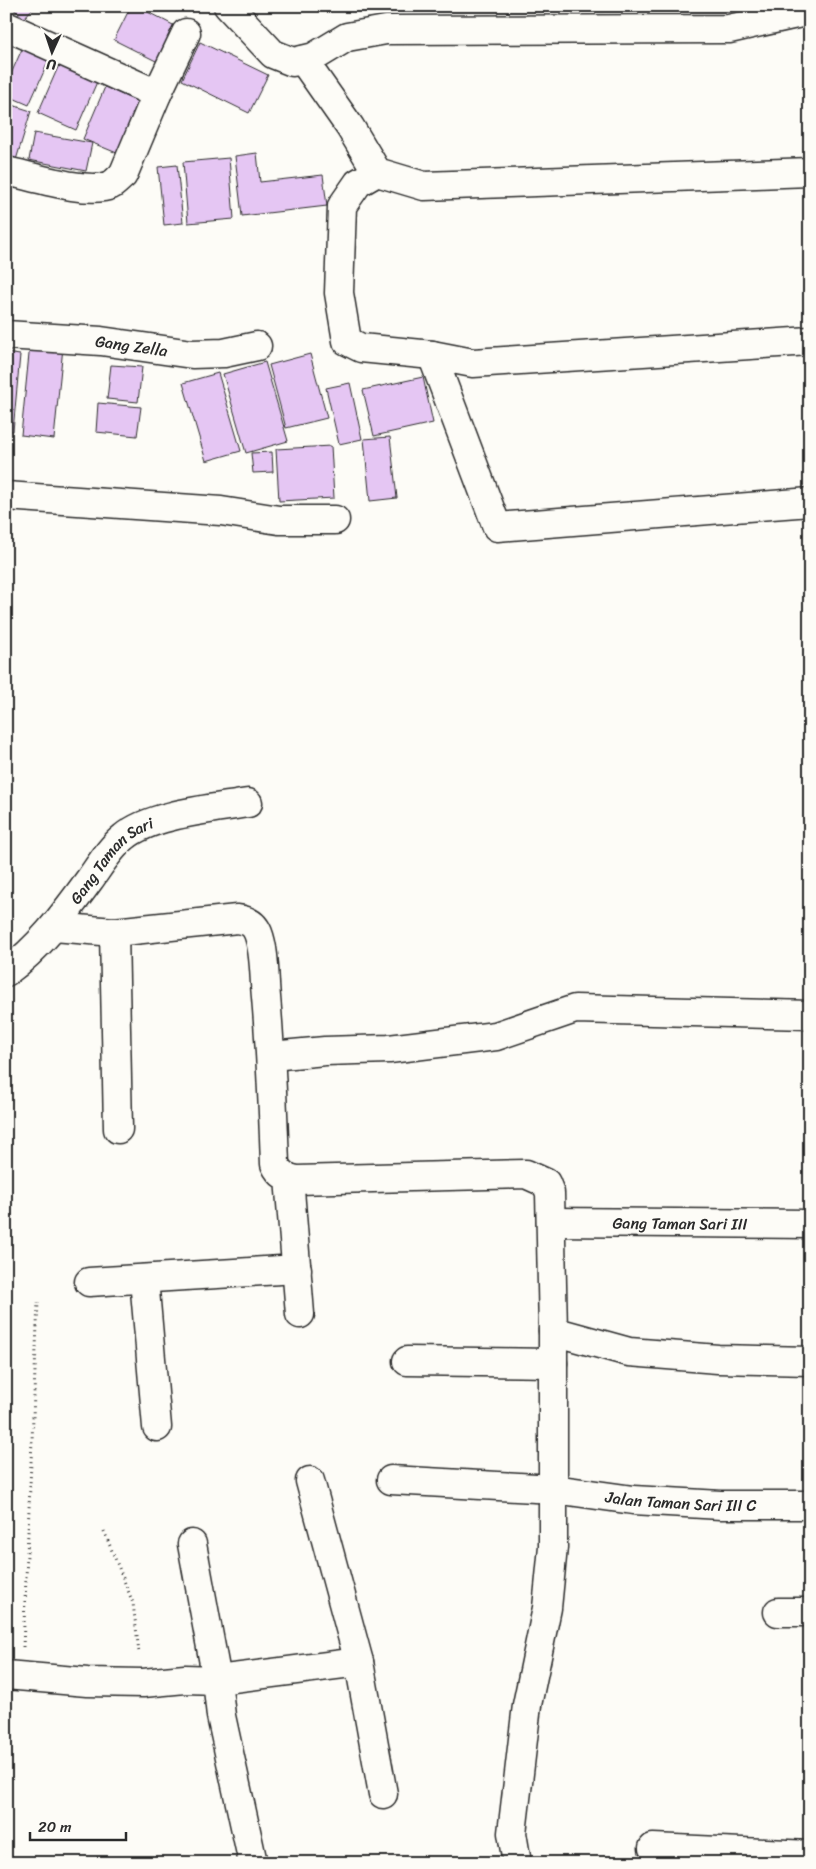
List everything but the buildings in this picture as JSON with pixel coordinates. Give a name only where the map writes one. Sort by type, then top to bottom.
[{"type":"street","points":[[228,6],[273,54],[293,62],[314,57],[347,37],[386,30],[729,29],[810,11]]},
{"type":"street","points":[[6,26],[157,94]]},
{"type":"street","points":[[6,171],[80,187],[102,188],[113,185],[123,175],[157,94],[186,33]]},
{"type":"street","points":[[303,60],[378,172],[424,186],[810,172]]},
{"type":"street","points":[[378,172],[358,183],[342,206],[339,293],[347,341],[361,348],[432,355],[473,363],[810,341]]},
{"type":"street","name":"Gang Zella","points":[[6,335],[101,341],[192,354],[224,353],[257,346]]},
{"type":"street","points":[[432,355],[497,527],[810,502]]},
{"type":"street","points":[[6,496],[221,511],[279,520],[335,520]]},
{"type":"street","name":"Gang Taman Sari","points":[[6,972],[36,948],[124,836],[145,825],[172,816],[248,803]]},
{"type":"street","points":[[54,927],[114,932],[237,919],[247,920],[254,926],[260,940],[264,970],[271,1056],[275,1164],[281,1174],[288,1178],[298,1180],[526,1174],[546,1183],[550,1193],[551,1222],[553,1547],[547,1608],[527,1705],[512,1833],[517,1863]]},
{"type":"street","points":[[114,932],[118,1129]]},
{"type":"street","points":[[271,1056],[389,1050],[496,1036],[575,1010],[810,1015]]},
{"type":"street","points":[[288,1178],[300,1314]]},
{"type":"street","name":"Gang Taman Sari III","points":[[551,1222],[810,1224]]},
{"type":"street","points":[[89,1282],[296,1269]]},
{"type":"street","points":[[144,1279],[157,1427]]},
{"type":"street","points":[[553,1331],[628,1352],[718,1359],[810,1362]]},
{"type":"street","points":[[407,1361],[553,1363]]},
{"type":"street","name":"Jalan Taman Sari III C","points":[[391,1480],[554,1489],[633,1500],[721,1505],[810,1505]]},
{"type":"street","points":[[310,1481],[360,1662],[384,1794]]},
{"type":"street","points":[[192,1544],[217,1680],[221,1716],[253,1863]]},
{"type":"street","points":[[778,1612],[810,1612]]},
{"type":"street","points":[[14,1676],[87,1682],[143,1683],[217,1680],[360,1662]]},
{"type":"street","points":[[653,1848],[810,1855]]},
{"type":"path","points":[[14,1676],[38,1302]]},
{"type":"path","points":[[104,1531],[133,1604],[143,1683]]}]
